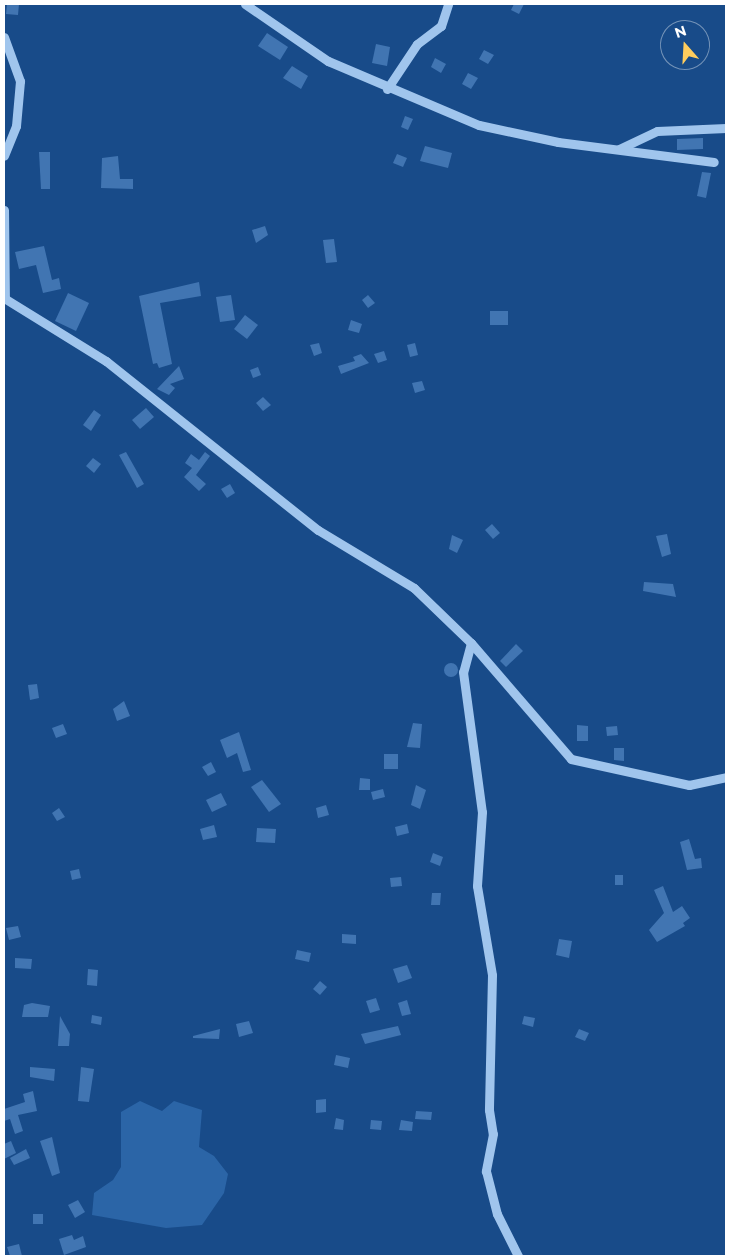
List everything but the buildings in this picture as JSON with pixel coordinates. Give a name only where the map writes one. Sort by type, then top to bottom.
[{"type":"street","points":[[245,4],[328,61],[387,89],[494,130],[714,162]]},
{"type":"street","points":[[387,89],[417,44],[441,26],[448,4]]},
{"type":"street","points":[[4,38],[20,80],[16,126],[4,156]]},
{"type":"street","points":[[619,149],[657,132],[726,128]]},
{"type":"street","points":[[4,210],[4,299],[106,361],[329,538],[401,579],[471,643],[571,760],[690,785],[726,777]]},
{"type":"street","points":[[471,643],[463,672],[482,812],[477,886],[492,975],[489,1110],[493,1134],[486,1171],[497,1214],[518,1256]]},
{"type":"shaded area","points":[[140,1101],[162,1111],[174,1101],[202,1110],[199,1147],[214,1156],[228,1174],[224,1193],[202,1225],[166,1228],[92,1215],[94,1193],[113,1180],[121,1167],[121,1112]]}]
